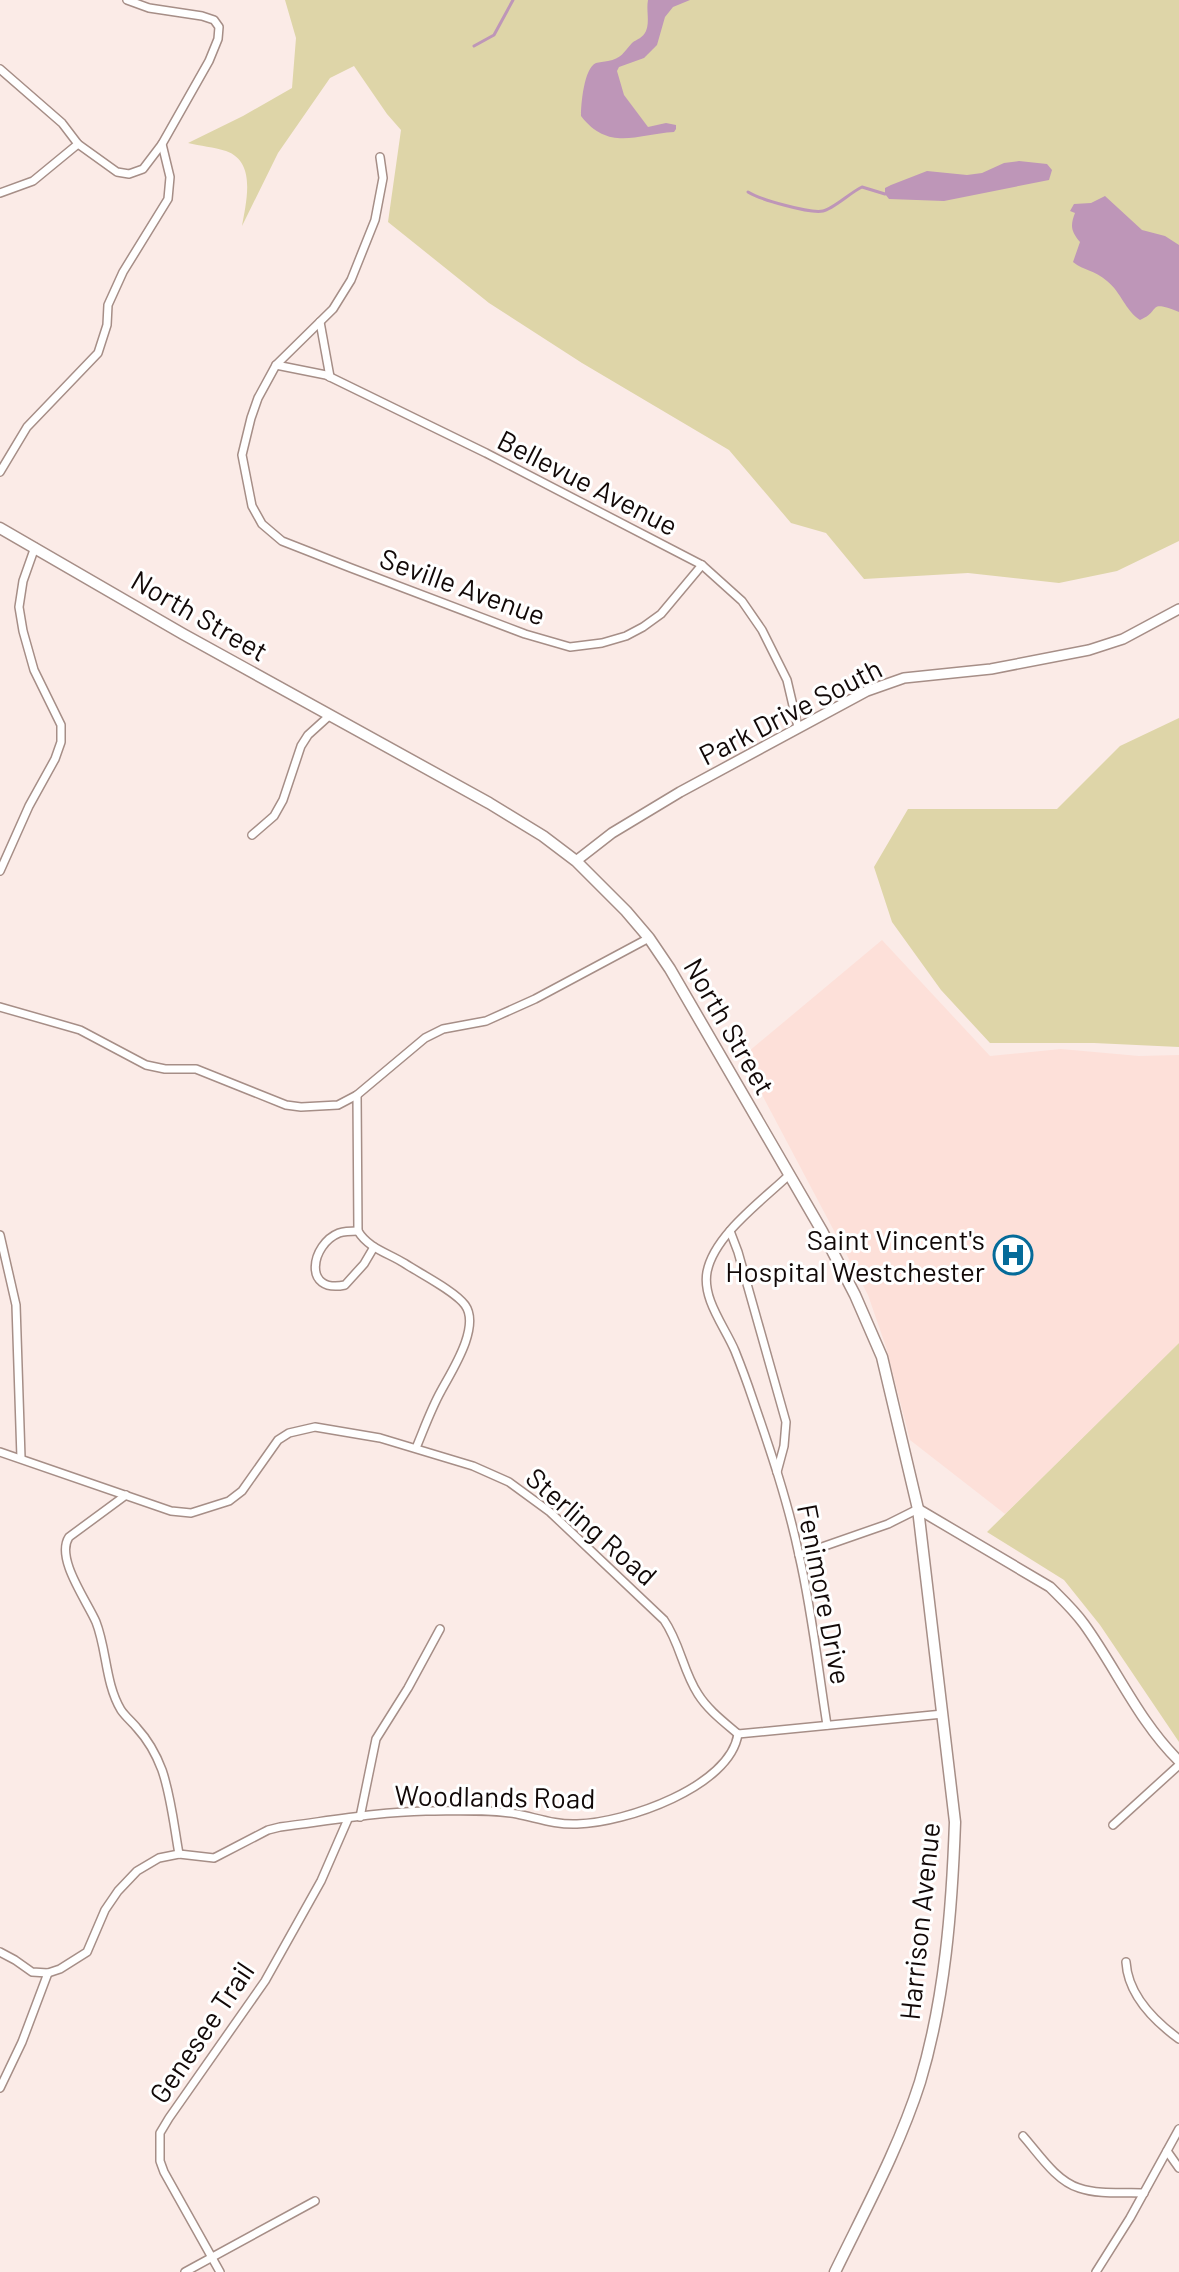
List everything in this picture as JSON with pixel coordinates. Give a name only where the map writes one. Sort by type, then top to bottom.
[{"type":"main road","name":"North Street","points":[[0,528],[499,809],[576,861],[626,911],[670,969],[822,1231],[855,1295],[882,1357],[918,1509]]},
{"type":"main road","name":"Harrison Avenue","points":[[835,2272],[899,2138],[919,2086],[936,2019],[953,1868],[955,1822],[918,1509]]},
{"type":"street","points":[[0,69],[62,123],[78,144],[117,172],[129,174],[144,171],[209,61],[218,39],[219,27],[214,20],[202,16],[149,8],[127,0]]},
{"type":"street","points":[[0,193],[27,185],[78,144]]},
{"type":"street","points":[[0,472],[27,427],[98,353],[107,325],[108,305],[123,272],[168,199],[170,177],[162,144]]},
{"type":"street","points":[[276,365],[333,309],[347,288],[375,220],[383,178],[380,157]]},
{"type":"street","points":[[320,322],[330,377]]},
{"type":"street","name":"Bellevue Avenue","points":[[276,365],[330,377],[486,453],[702,565],[742,601],[762,630],[787,680],[798,727]]},
{"type":"street","name":"Seville Avenue","points":[[276,365],[258,398],[242,455],[252,506],[262,524],[282,541],[525,634],[570,647],[602,643],[643,627],[661,614],[702,565]]},
{"type":"street","points":[[0,871],[61,742],[61,725],[34,670],[19,607],[23,581],[35,547]]},
{"type":"street","name":"Park Drive South","points":[[576,861],[612,833],[867,691],[898,680],[991,669],[1089,650],[1123,639],[1179,609]]},
{"type":"street","points":[[252,835],[274,816],[283,800],[301,746],[329,716]]},
{"type":"street","points":[[0,1007],[80,1030],[146,1065],[165,1069],[196,1069],[286,1105],[338,1105],[357,1095],[425,1038],[443,1029],[486,1021],[535,999],[649,938]]},
{"type":"street","points":[[357,1095],[358,1231],[374,1247],[454,1295],[468,1308],[470,1317],[461,1355],[440,1392],[416,1448]]},
{"type":"street","name":"Fenimore Drive","points":[[789,1175],[730,1231],[713,1255],[706,1283],[708,1295],[736,1353],[752,1397],[799,1555],[827,1725]]},
{"type":"street","points":[[358,1231],[341,1232],[320,1250],[315,1269],[321,1282],[330,1286],[345,1285],[374,1247]]},
{"type":"street","name":"Fenimore Drive","points":[[730,1231],[786,1422],[784,1446],[776,1473]]},
{"type":"street","points":[[0,1235],[16,1305],[21,1458]]},
{"type":"street","name":"Sterling Road","points":[[0,1452],[171,1511],[191,1513],[217,1506],[242,1491],[278,1440],[302,1429],[326,1428],[380,1438],[473,1466],[509,1482],[550,1512],[664,1620],[677,1641],[697,1692],[738,1734]]},
{"type":"street","points":[[126,1495],[69,1537],[64,1552],[96,1623],[113,1694],[122,1711],[154,1750],[163,1773],[179,1854]]},
{"type":"street","points":[[799,1555],[888,1524],[918,1509],[1050,1587],[1083,1623],[1126,1690],[1179,1763],[1113,1825]]},
{"type":"street","name":"Woodlands Road","points":[[360,1817],[376,1739],[440,1629]]},
{"type":"street","points":[[738,1734],[943,1714]]},
{"type":"street","name":"Woodlands Road","points":[[48,1973],[87,1952],[105,1910],[118,1891],[137,1871],[159,1858],[179,1854],[214,1858],[268,1830],[360,1817],[436,1811],[517,1814],[575,1825],[619,1819],[690,1790],[729,1757],[736,1747],[738,1734]]},
{"type":"street","name":"Genesee Trail","points":[[220,2272],[164,2172],[159,2148],[160,2133],[265,1981],[321,1881],[348,1819]]},
{"type":"street","points":[[0,1952],[32,1972],[48,1973],[22,2042],[0,2088]]},
{"type":"street","points":[[1126,1962],[1132,1988],[1139,2000],[1179,2039]]},
{"type":"street","points":[[1099,2270],[1179,2129]]},
{"type":"street","points":[[1023,2136],[1069,2184],[1097,2191],[1144,2193]]},
{"type":"street","points":[[1167,2151],[1179,2168]]},
{"type":"street","points":[[185,2272],[315,2201]]},
{"type":"shaded area","points":[[285,0],[1179,0],[1179,541],[1117,571],[1059,583],[968,573],[864,579],[826,533],[791,523],[729,450],[582,363],[489,303],[388,222],[401,130],[354,66],[330,78],[278,153],[242,226],[247,184],[242,164],[236,156],[226,151],[188,143],[292,88],[296,38]]},
{"type":"shaded area","points":[[648,0],[690,0],[673,7],[665,17],[657,45],[644,58],[619,67],[617,71],[624,95],[648,127],[666,123],[676,125],[676,129],[674,132],[624,138],[602,134],[581,116],[586,79],[592,66],[619,57],[643,35],[648,24]]},
{"type":"shaded area","points":[[1019,161],[1047,164],[1052,170],[1049,180],[944,201],[889,199],[885,194],[885,188],[927,171],[967,175]]},
{"type":"shaded area","points":[[1105,196],[1142,230],[1165,236],[1179,245],[1179,312],[1158,306],[1140,320],[1107,281],[1073,262],[1080,242],[1072,228],[1075,213],[1070,211],[1074,204],[1091,203]]},
{"type":"shaded area","points":[[1179,718],[1179,1047],[990,1043],[941,990],[892,922],[874,867],[908,809],[1057,809],[1120,746]]},
{"type":"shaded area","name":"Saint Vincent's Hospital Westchester","points":[[882,940],[990,1056],[1061,1049],[1139,1056],[1179,1055],[1179,1343],[1005,1514],[910,1440],[886,1347],[868,1295],[742,1057]]},
{"type":"shaded area","points":[[1179,1343],[1179,1742],[1100,1625],[1064,1580],[987,1532]]},
{"type":"waterway","points":[[474,46],[494,35],[513,0]]},
{"type":"waterway","points":[[748,192],[785,205],[816,211],[832,207],[862,187],[885,194]]},
{"type":"place","name":"Saint Vincent's Hospital Westchester","points":[[1013,1255]]}]
